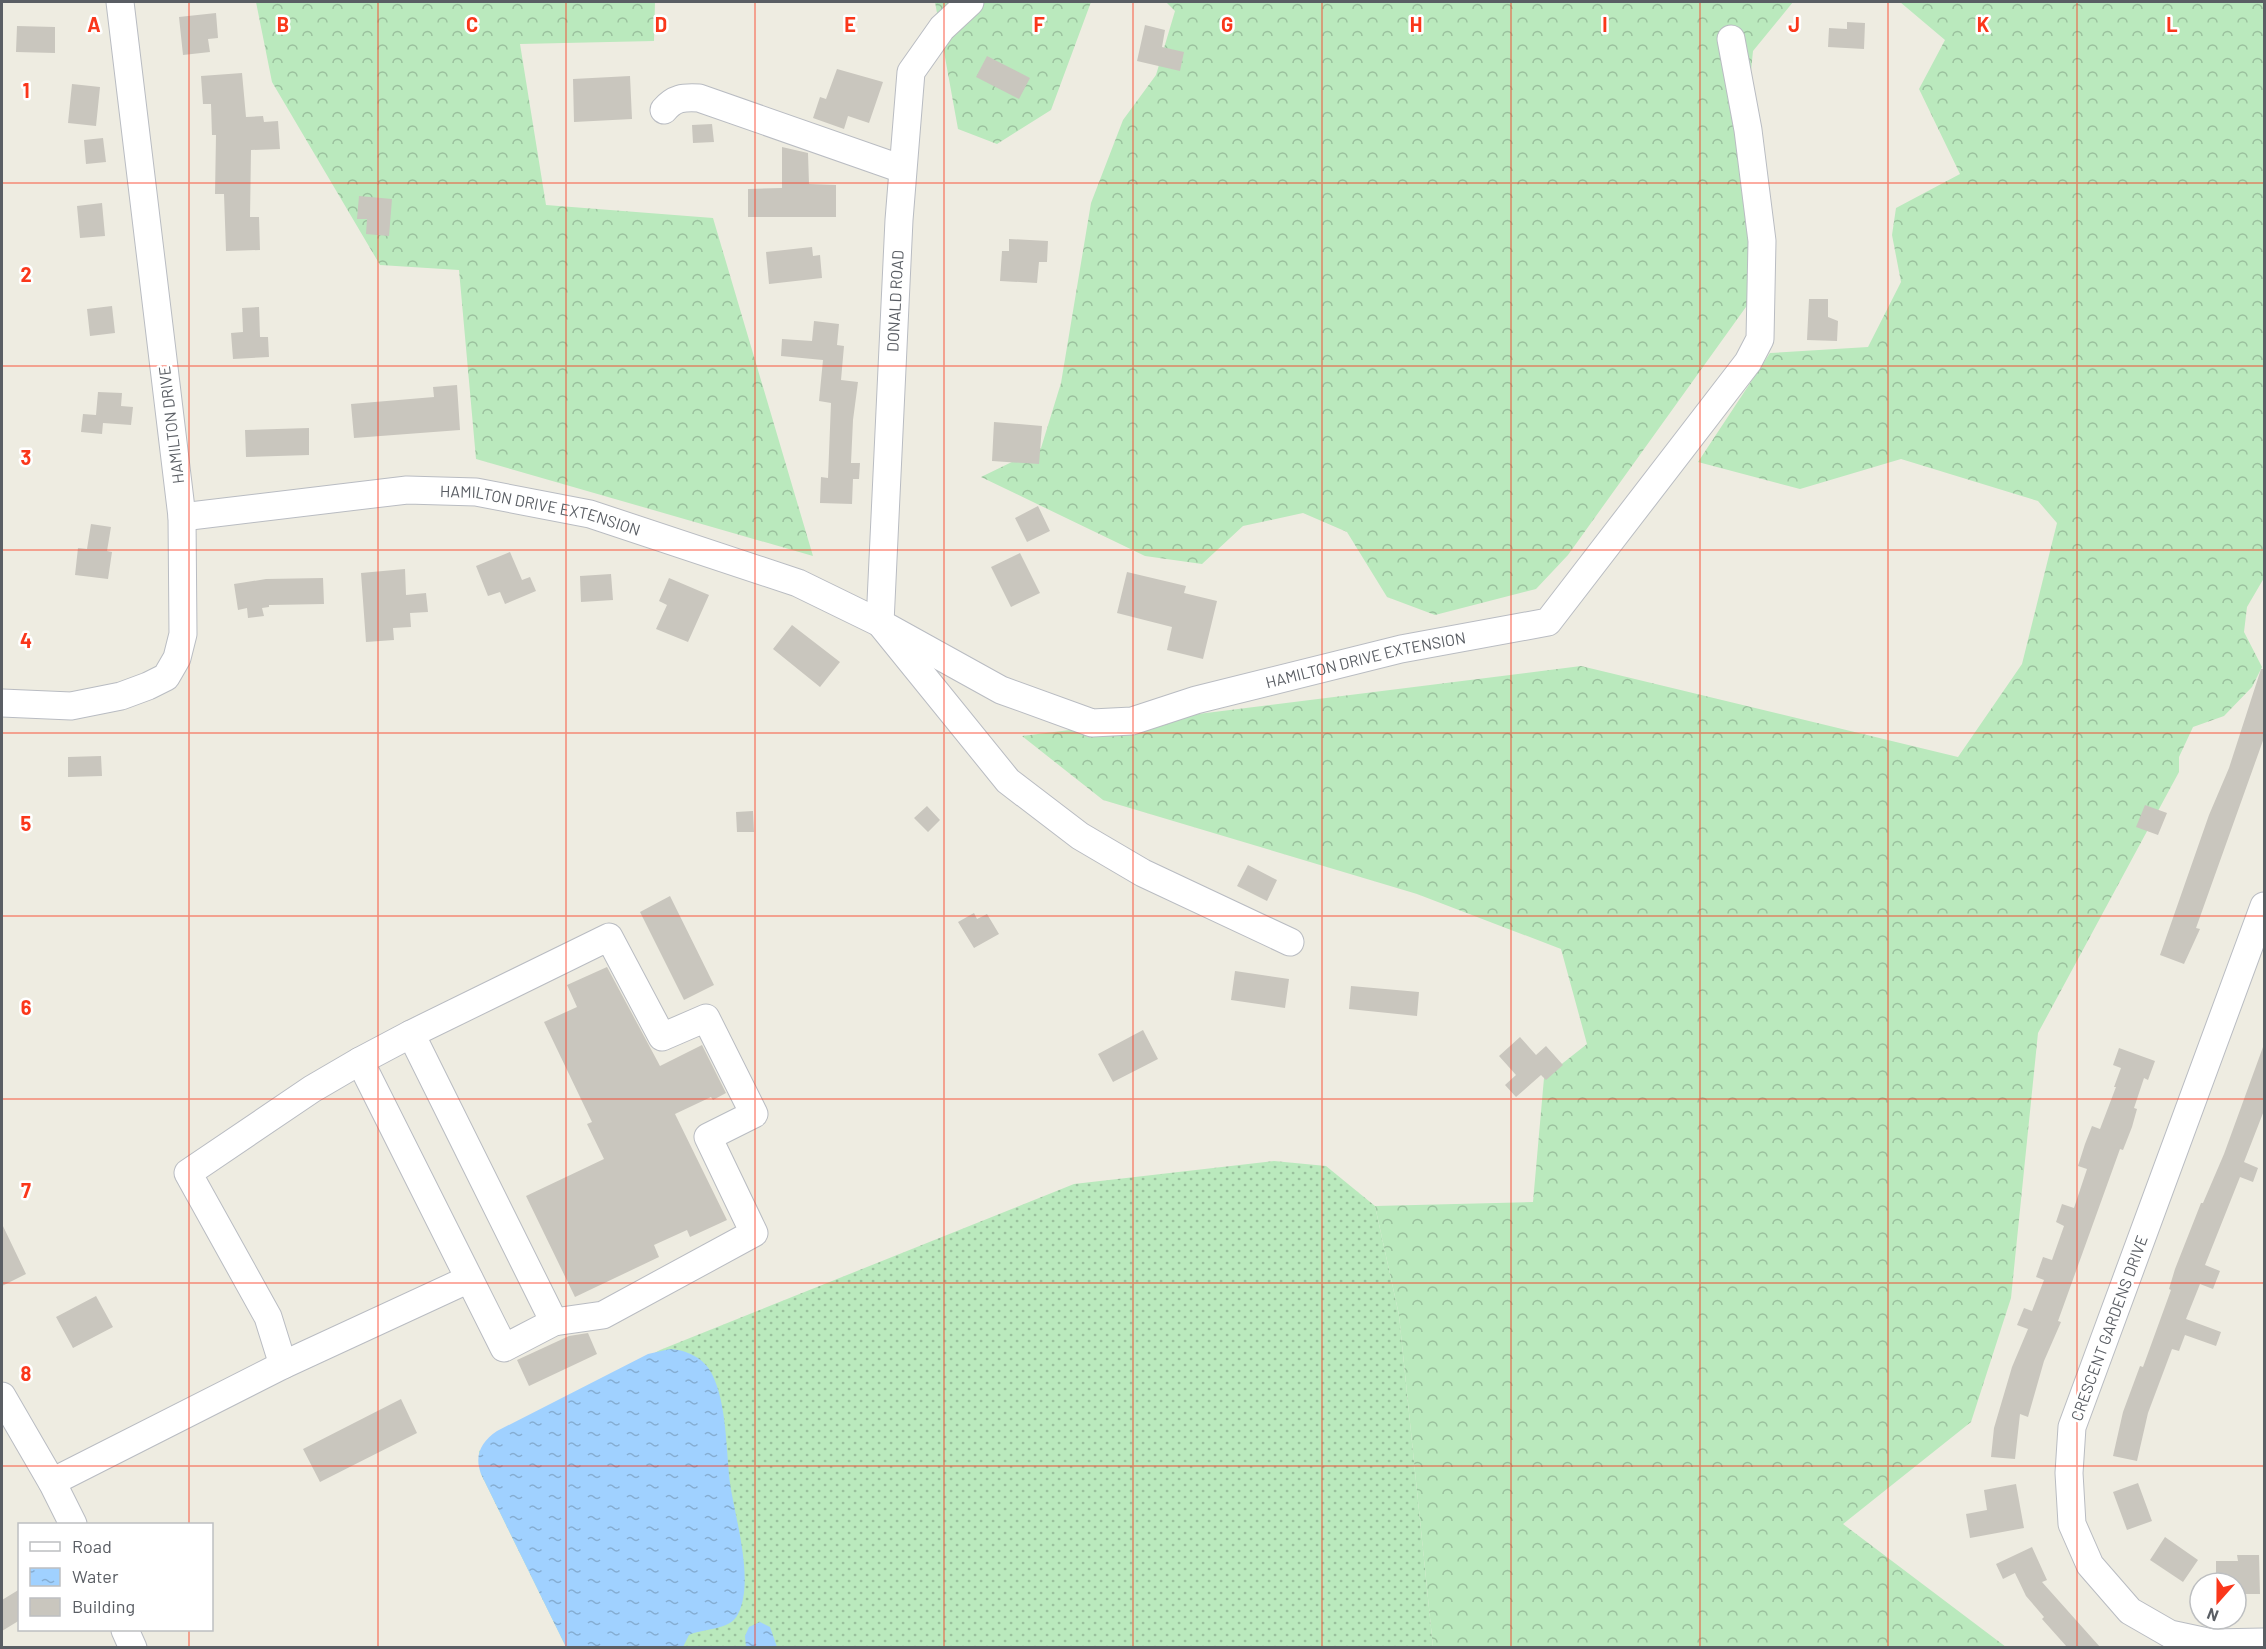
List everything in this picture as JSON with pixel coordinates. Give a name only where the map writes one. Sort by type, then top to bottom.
[{"type":"street","name":"HAMILTON DRIVE","points":[[2,703],[71,706],[121,696],[166,676],[177,658],[183,634],[182,517],[120,2]]},
{"type":"street","name":"DONALD ROAD","points":[[880,623],[902,169],[911,72],[942,28],[970,2]]},
{"type":"street","name":"HAMILTON DRIVE EXTENSION","points":[[182,517],[406,490],[477,492],[590,514],[798,583],[880,623],[1001,690],[1092,723],[1132,721],[1196,700],[1401,649],[1548,622],[1748,362],[1760,339],[1762,242],[1748,129],[1731,39]]},
{"type":"street","points":[[664,110],[671,102],[682,97],[699,98],[902,169]]},
{"type":"street","name":"HAMILTON DRIVE EXTENSION","points":[[880,623],[1008,780],[1080,836],[1143,873],[1290,942]]},
{"type":"street","name":"CRESCENT GARDENS DRIVE","points":[[2265,906],[2072,1427],[2069,1473],[2072,1524],[2090,1565],[2130,1611],[2170,1634],[2212,1643],[2265,1642]]},
{"type":"street","points":[[283,1365],[268,1317],[188,1173],[312,1089],[360,1061],[609,937],[662,1037],[706,1018],[754,1114],[708,1137],[754,1233],[603,1315],[554,1322],[504,1348],[360,1061]]},
{"type":"street","points":[[411,1035],[554,1322]]},
{"type":"street","points":[[52,1482],[283,1365],[469,1279]]},
{"type":"street","points":[[2,1396],[52,1482],[72,1523]]},
{"type":"street","points":[[125,1631],[133,1647]]},
{"type":"green space","points":[[256,2],[655,2],[654,41],[520,44],[546,205],[713,218],[813,556],[476,459],[459,270],[380,265],[272,82]]},
{"type":"green space","points":[[935,2],[1091,2],[1051,110],[997,144],[958,129]]},
{"type":"green space","points":[[1166,2],[1793,2],[1753,51],[1740,180],[1756,293],[1568,555],[1536,589],[1435,615],[1387,597],[1347,532],[1303,513],[1243,526],[1202,564],[1145,556],[981,477],[1041,448],[1061,383],[1091,203],[1123,120],[1156,75],[1175,11]]},
{"type":"green space","points":[[1900,2],[2264,2],[2264,578],[2247,607],[2244,632],[2262,667],[2252,687],[2224,716],[2193,727],[2179,757],[2179,772],[2038,1033],[2011,1298],[1971,1422],[1843,1524],[2006,1647],[1433,1647],[1399,1315],[1375,1206],[1533,1202],[1544,1078],[1587,1044],[1561,949],[1417,894],[1103,800],[1022,736],[1581,666],[1958,757],[2022,664],[2057,523],[2038,501],[1901,459],[1800,489],[1698,462],[1770,353],[1868,347],[1901,282],[1892,235],[1896,208],[1960,174],[1919,89],[1945,40]]},
{"type":"green space","points":[[1274,1161],[1326,1166],[1375,1206],[1399,1315],[1433,1647],[566,1647],[481,1474],[479,1451],[660,1350],[1074,1184]]},
{"type":"water","points":[[670,1349],[689,1353],[700,1359],[709,1368],[721,1399],[730,1483],[744,1567],[743,1600],[738,1614],[729,1623],[689,1635],[683,1647],[566,1647],[481,1474],[478,1461],[480,1450],[497,1431],[648,1354]]},
{"type":"water","points":[[760,1622],[770,1627],[777,1647],[746,1647],[745,1636],[749,1627]]},
{"type":"building","points":[[216,13],[218,38],[208,39],[210,52],[183,55],[179,17]]},
{"type":"building","points":[[1847,22],[1865,23],[1864,49],[1828,47],[1829,28],[1847,29]]},
{"type":"building","points":[[1145,25],[1165,30],[1162,47],[1184,52],[1180,71],[1137,61]]},
{"type":"building","points":[[17,26],[55,27],[55,53],[16,52]]},
{"type":"building","points":[[987,56],[1030,78],[1019,99],[976,77]]},
{"type":"building","points":[[837,69],[883,82],[869,123],[848,116],[844,129],[813,118],[820,97],[826,99]]},
{"type":"building","points":[[242,73],[246,117],[263,116],[264,122],[278,121],[280,149],[251,150],[250,217],[259,217],[260,250],[226,251],[224,194],[215,194],[216,135],[212,135],[211,104],[203,104],[201,76]]},
{"type":"building","points":[[630,76],[632,119],[574,122],[573,79]]},
{"type":"building","points":[[72,84],[100,87],[96,126],[68,123]]},
{"type":"building","points":[[712,124],[714,142],[693,143],[692,125]]},
{"type":"building","points":[[103,138],[106,162],[86,164],[84,140]]},
{"type":"building","points":[[782,147],[808,153],[809,184],[836,185],[836,217],[748,217],[748,189],[782,188]]},
{"type":"building","points":[[359,196],[392,199],[389,236],[366,234],[367,219],[357,219]]},
{"type":"building","points":[[102,203],[105,236],[80,238],[77,206]]},
{"type":"building","points":[[1009,239],[1048,241],[1047,262],[1039,262],[1037,283],[1000,281],[1002,251],[1009,251]]},
{"type":"building","points":[[812,247],[813,256],[820,255],[822,278],[769,284],[766,252]]},
{"type":"building","points":[[1809,299],[1828,299],[1828,317],[1838,321],[1837,341],[1807,340]]},
{"type":"building","points":[[112,306],[115,333],[90,336],[87,309]]},
{"type":"building","points":[[259,307],[260,337],[268,337],[269,357],[233,359],[231,333],[243,332],[242,308]]},
{"type":"building","points":[[814,321],[839,324],[837,345],[844,346],[841,380],[858,382],[851,463],[860,463],[859,479],[853,479],[852,504],[820,503],[821,477],[828,478],[831,403],[819,401],[823,360],[781,356],[782,339],[812,341]]},
{"type":"building","points":[[457,385],[460,430],[354,438],[351,404],[434,397],[433,387]]},
{"type":"building","points":[[98,392],[122,393],[121,406],[133,407],[131,425],[103,423],[102,434],[81,432],[83,414],[96,415]]},
{"type":"building","points":[[994,422],[1042,426],[1039,464],[992,461]]},
{"type":"building","points":[[309,428],[309,455],[246,457],[245,430]]},
{"type":"building","points":[[1038,506],[1050,531],[1027,542],[1015,518]]},
{"type":"building","points":[[91,524],[111,527],[107,551],[112,552],[108,579],[75,575],[78,548],[87,549]]},
{"type":"building","points":[[510,552],[522,580],[530,577],[536,591],[505,604],[500,592],[488,596],[476,566]]},
{"type":"building","points":[[1020,553],[1040,593],[1011,607],[991,567]]},
{"type":"building","points":[[405,569],[406,595],[426,593],[428,612],[410,613],[411,627],[393,628],[394,640],[366,642],[361,573]]},
{"type":"building","points":[[1127,572],[1186,586],[1184,593],[1217,601],[1203,659],[1167,650],[1172,627],[1117,613]]},
{"type":"building","points":[[611,574],[613,600],[581,602],[580,576]]},
{"type":"building","points":[[323,578],[324,604],[269,605],[269,607],[262,608],[264,616],[248,618],[247,608],[238,610],[234,584],[266,579]]},
{"type":"building","points":[[669,578],[709,595],[688,642],[656,629],[667,605],[659,601]]},
{"type":"building","points":[[792,625],[840,662],[820,687],[773,649]]},
{"type":"building","points":[[2261,669],[2265,669],[2265,735],[2196,928],[2200,929],[2184,964],[2160,955],[2209,815],[2229,768]]},
{"type":"building","points":[[101,756],[102,776],[68,777],[68,757]]},
{"type":"building","points":[[2145,805],[2167,813],[2158,835],[2136,827]]},
{"type":"building","points":[[927,806],[940,820],[928,832],[914,818]]},
{"type":"building","points":[[753,811],[754,832],[737,832],[736,812]]},
{"type":"building","points":[[1248,865],[1277,880],[1267,901],[1237,886]]},
{"type":"building","points":[[670,896],[714,985],[684,1000],[640,912]]},
{"type":"building","points":[[974,913],[977,919],[987,914],[999,934],[974,948],[958,922]]},
{"type":"building","points":[[607,967],[660,1066],[702,1045],[726,1093],[713,1100],[711,1097],[675,1114],[727,1220],[690,1237],[687,1230],[654,1245],[659,1257],[575,1297],[526,1196],[604,1159],[587,1124],[592,1122],[544,1022],[577,1007],[567,985]]},
{"type":"building","points":[[1235,971],[1289,979],[1285,1008],[1231,1000]]},
{"type":"building","points":[[1351,986],[1419,992],[1417,1016],[1349,1009]]},
{"type":"building","points":[[1143,1030],[1158,1059],[1113,1082],[1098,1054]]},
{"type":"building","points":[[1520,1037],[1536,1055],[1546,1046],[1563,1065],[1546,1080],[1541,1075],[1516,1097],[1505,1085],[1516,1075],[1499,1056]]},
{"type":"building","points":[[2263,1047],[2265,1108],[2244,1162],[2258,1168],[2253,1182],[2240,1177],[2205,1265],[2220,1271],[2213,1289],[2200,1284],[2186,1319],[2221,1332],[2216,1346],[2185,1335],[2179,1351],[2172,1349],[2148,1413],[2137,1461],[2113,1456],[2123,1412],[2140,1366],[2143,1367],[2171,1290],[2169,1289],[2175,1269],[2201,1203],[2203,1203],[2224,1154]]},
{"type":"building","points":[[2119,1048],[2155,1061],[2148,1080],[2144,1078],[2134,1108],[2137,1109],[2132,1127],[2123,1150],[2120,1149],[2058,1321],[2061,1322],[2044,1361],[2028,1417],[2020,1414],[2015,1459],[1991,1457],[1994,1428],[2012,1367],[2028,1329],[2017,1325],[2024,1308],[2032,1311],[2044,1280],[2036,1277],[2043,1257],[2052,1260],[2064,1226],[2056,1222],[2062,1204],[2074,1208],[2087,1169],[2078,1166],[2085,1144],[2092,1126],[2100,1129],[2116,1087],[2114,1087],[2121,1068],[2113,1065]]},
{"type":"building","points":[[2,1224],[26,1274],[2,1286]]},
{"type":"building","points":[[96,1296],[113,1327],[73,1348],[56,1317]]},
{"type":"building","points":[[588,1333],[597,1354],[529,1386],[517,1360],[569,1336]]},
{"type":"building","points":[[401,1399],[417,1433],[320,1482],[303,1449]]},
{"type":"building","points":[[2138,1483],[2152,1521],[2127,1530],[2113,1492]]},
{"type":"building","points":[[2016,1484],[2024,1528],[1970,1538],[1966,1514],[1987,1510],[1984,1490]]},
{"type":"building","points":[[2165,1537],[2198,1560],[2190,1571],[2188,1571],[2183,1582],[2150,1560]]},
{"type":"building","points":[[2032,1547],[2047,1580],[2042,1582],[2100,1647],[2067,1647],[2042,1619],[2044,1617],[2026,1596],[2015,1573],[2003,1579],[1996,1564]]},
{"type":"building","points":[[2237,1555],[2259,1555],[2260,1594],[2248,1594],[2248,1571],[2216,1571],[2216,1561],[2238,1561]]},
{"type":"building","points":[[18,1590],[18,1621],[2,1631],[2,1600]]}]
